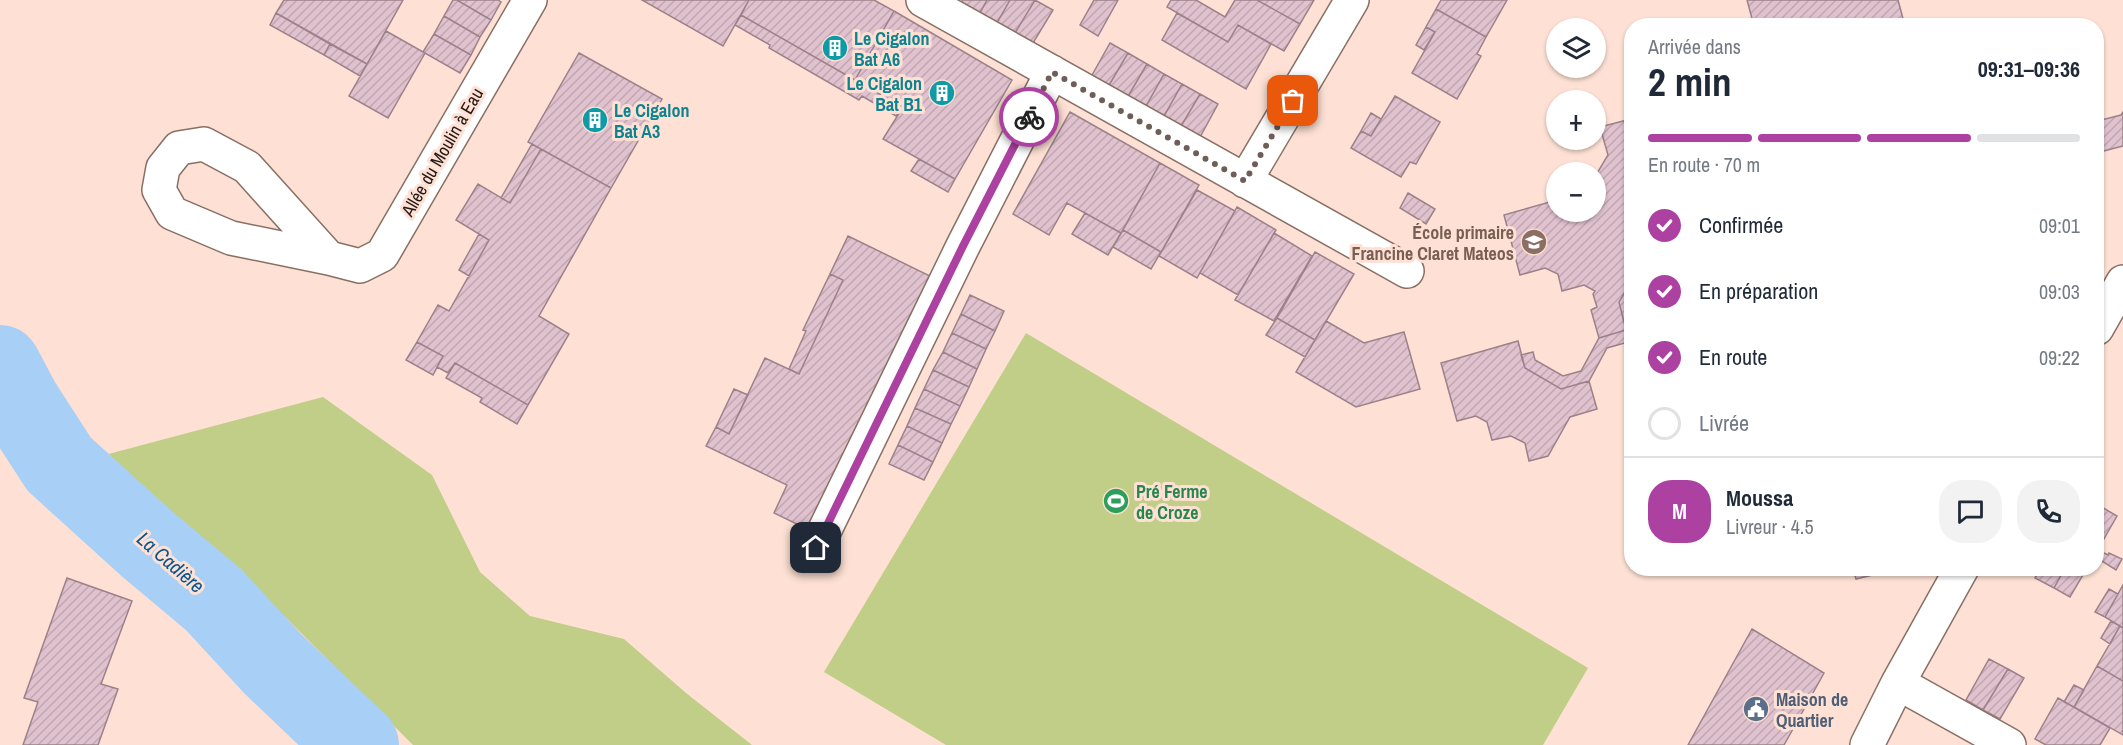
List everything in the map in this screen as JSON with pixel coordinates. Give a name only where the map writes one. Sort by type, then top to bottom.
[{"type":"street","name":"Allée du Moulin à Eau","points":[[329,258],[247,167],[204,144],[179,148],[163,168],[159,190],[172,213],[231,238],[360,266],[382,255],[530,0]]},
{"type":"street","points":[[923,0],[1407,271]]},
{"type":"street","points":[[1245,181],[1352,0]]},
{"type":"street","points":[[816,548],[963,246],[1052,72]]},
{"type":"street","points":[[2104,316],[2123,282]]},
{"type":"street","points":[[1867,745],[1898,682],[1958,576]]},
{"type":"street","points":[[1898,682],[2009,745]]},
{"type":"green space","name":"Pré Ferme de Croze","points":[[1026,333],[1588,668],[1543,745],[946,745],[824,672]]},
{"type":"green space","points":[[323,397],[432,475],[480,572],[530,616],[624,639],[686,693],[752,745],[413,745],[232,564],[101,456]]},
{"type":"building","points":[[284,0],[403,0],[367,64],[276,13]]},
{"type":"building","points":[[453,0],[457,0],[491,20],[480,37],[444,16]]},
{"type":"building","points":[[457,0],[498,0],[501,2],[491,20]]},
{"type":"building","points":[[642,0],[749,0],[723,46]]},
{"type":"building","name":"Le Cigalon Bat A6","points":[[749,0],[874,0],[894,11],[855,80],[741,15]]},
{"type":"building","points":[[963,0],[987,0],[980,13],[961,2]]},
{"type":"building","points":[[987,0],[1010,0],[997,23],[980,13]]},
{"type":"building","points":[[1010,0],[1035,0],[1015,33],[997,23]]},
{"type":"building","points":[[1035,0],[1053,10],[1033,43],[1015,33]]},
{"type":"building","points":[[1094,0],[1118,0],[1098,36],[1080,25]]},
{"type":"building","points":[[1171,0],[1196,0],[1225,17],[1235,0],[1257,0],[1300,24],[1284,51],[1238,25],[1228,42],[1167,7]]},
{"type":"building","points":[[1257,0],[1314,0],[1300,24]]},
{"type":"building","points":[[1441,0],[1507,0],[1486,37],[1436,9]]},
{"type":"building","points":[[1747,0],[1898,0],[1903,18],[1752,18]]},
{"type":"building","points":[[1436,9],[1486,37],[1477,54],[1481,56],[1457,99],[1412,73],[1435,32],[1426,27]]},
{"type":"building","name":"Le Cigalon Bat B1","points":[[894,11],[1012,80],[955,179],[883,139],[903,107],[855,80]]},
{"type":"building","points":[[276,13],[330,44],[324,55],[270,25]]},
{"type":"building","points":[[1177,13],[1228,42],[1238,25],[1271,44],[1246,89],[1162,40]]},
{"type":"building","points":[[741,15],[903,107],[896,116],[862,96],[859,100],[769,48],[770,45],[735,25]]},
{"type":"building","points":[[444,16],[480,37],[471,55],[434,34]]},
{"type":"building","points":[[1426,27],[1435,32],[1424,50],[1416,45]]},
{"type":"building","points":[[386,31],[425,53],[388,118],[349,96]]},
{"type":"building","points":[[434,34],[471,55],[460,73],[423,52]]},
{"type":"building","points":[[1110,43],[1128,53],[1108,87],[1091,77]]},
{"type":"building","points":[[330,44],[367,64],[360,76],[324,55]]},
{"type":"building","name":"Le Cigalon Bat A3","points":[[579,53],[662,99],[611,188],[528,142]]},
{"type":"building","points":[[1128,53],[1147,64],[1127,98],[1108,87]]},
{"type":"building","points":[[1147,64],[1164,74],[1145,108],[1127,98]]},
{"type":"building","points":[[1164,74],[1182,84],[1163,118],[1145,108]]},
{"type":"building","points":[[1182,84],[1200,94],[1180,128],[1163,118]]},
{"type":"building","points":[[1200,94],[1218,104],[1199,139],[1180,128]]},
{"type":"building","points":[[1395,96],[1440,122],[1416,164],[1410,162],[1401,177],[1351,148],[1361,131],[1371,136]]},
{"type":"building","points":[[1070,112],[1160,163],[1121,233],[1067,203],[1049,235],[1013,214]]},
{"type":"building","points":[[2123,112],[2123,146],[2104,151],[2104,119],[2121,115]]},
{"type":"building","points":[[1371,113],[1381,119],[1371,136],[1361,131]]},
{"type":"building","points":[[1624,121],[1624,294],[1619,302],[1624,331],[1599,338],[1591,310],[1597,307],[1593,294],[1595,291],[1584,285],[1562,291],[1558,274],[1545,268],[1520,275],[1504,215],[1546,203],[1546,222],[1606,222],[1606,162],[1604,162],[1608,155],[1606,125]]},
{"type":"building","points":[[532,144],[541,149],[510,203],[501,198]]},
{"type":"building","points":[[541,149],[611,188],[539,316],[569,334],[528,405],[455,363],[448,373],[437,367],[443,356],[417,342],[438,305],[449,311],[489,240],[456,220],[478,184],[510,203]]},
{"type":"building","points":[[919,159],[955,179],[948,192],[911,171]]},
{"type":"building","points":[[1160,163],[1199,185],[1161,252],[1123,230]]},
{"type":"building","points":[[1197,190],[1235,211],[1197,278],[1159,256]]},
{"type":"building","points":[[1408,193],[1435,209],[1426,224],[1400,208]]},
{"type":"building","points":[[1237,207],[1276,230],[1238,295],[1200,273]]},
{"type":"building","points":[[1085,213],[1121,233],[1108,255],[1072,234]]},
{"type":"building","points":[[1123,230],[1161,252],[1151,269],[1113,247]]},
{"type":"building","points":[[1274,233],[1312,256],[1274,321],[1235,300]]},
{"type":"building","points":[[479,234],[489,240],[469,276],[459,270]]},
{"type":"building","points":[[848,236],[932,277],[811,531],[774,513],[787,485],[706,446],[716,427],[729,434],[765,358],[799,374],[843,280],[830,274]]},
{"type":"building","points":[[1315,252],[1354,274],[1315,340],[1277,318]]},
{"type":"building","points":[[830,274],[843,280],[799,374],[789,369],[806,331],[803,330]]},
{"type":"building","points":[[1624,294],[1624,322],[1619,302]]},
{"type":"building","points":[[970,295],[1004,311],[995,331],[961,314]]},
{"type":"building","points":[[961,314],[995,331],[986,349],[952,333]]},
{"type":"building","points":[[1277,318],[1315,340],[1305,357],[1266,335]]},
{"type":"building","points":[[1326,321],[1364,343],[1404,332],[1420,389],[1356,407],[1296,372]]},
{"type":"building","points":[[1624,331],[1624,343],[1607,348],[1589,381],[1561,389],[1525,368],[1521,355],[1533,352],[1535,360],[1563,376],[1581,371],[1599,338]]},
{"type":"building","points":[[952,333],[986,349],[977,369],[943,352]]},
{"type":"building","points":[[1518,341],[1525,368],[1561,389],[1589,381],[1597,409],[1570,417],[1548,456],[1529,461],[1525,443],[1511,436],[1492,440],[1487,422],[1476,416],[1457,421],[1441,363]]},
{"type":"building","points":[[417,342],[443,356],[433,375],[406,360]]},
{"type":"building","points":[[943,352],[977,369],[969,387],[933,370]]},
{"type":"building","points":[[455,363],[528,405],[517,424],[480,402],[482,398],[446,378]]},
{"type":"building","points":[[933,370],[969,387],[960,406],[924,389]]},
{"type":"building","points":[[734,389],[748,395],[729,434],[716,427]]},
{"type":"building","points":[[924,389],[960,406],[951,424],[915,408]]},
{"type":"building","points":[[915,408],[951,424],[942,443],[907,426]]},
{"type":"building","points":[[907,426],[942,443],[933,462],[898,445]]},
{"type":"building","points":[[898,445],[933,462],[924,480],[889,464]]},
{"type":"building","points":[[2104,508],[2117,516],[2104,539]]},
{"type":"building","points":[[2104,553],[2122,559],[2116,570],[2104,562]]},
{"type":"building","points":[[2036,576],[2061,576],[2054,588],[2035,578]]},
{"type":"building","points":[[2061,576],[2082,576],[2070,597],[2054,588]]},
{"type":"building","points":[[67,578],[132,601],[101,684],[118,689],[98,745],[23,745],[38,702],[24,698]]},
{"type":"building","points":[[2123,585],[2123,628],[2105,617]]},
{"type":"building","points":[[2109,589],[2118,594],[2105,617],[2095,612]]},
{"type":"building","points":[[2111,621],[2120,626],[2110,644],[2101,638]]},
{"type":"building","points":[[2120,626],[2123,628],[2123,681],[2097,666]]},
{"type":"building","name":"Maison de Quartier","points":[[1752,629],[1824,673],[1784,745],[1688,745]]},
{"type":"building","points":[[1989,659],[2008,669],[1983,710],[1966,700]]},
{"type":"building","points":[[2097,666],[2123,681],[2123,735],[2074,707]]},
{"type":"building","points":[[2008,669],[2024,678],[2000,719],[1983,710]]},
{"type":"building","points":[[2074,685],[2084,690],[2074,707],[2064,702]]},
{"type":"building","points":[[2058,698],[2110,728],[2100,745],[2046,745],[2035,739]]},
{"type":"waterway","name":"La Cadière","points":[[0,366],[19,402],[59,464],[146,543],[214,600],[273,664],[358,745]]},
{"type":"way so far","points":[[1029,117],[1052,72],[1245,181],[1293,101]]},
{"type":"place","name":"Le Cigalon Bat A6","points":[[835,48]]},
{"type":"place","name":"Le Cigalon Bat B1","points":[[942,93]]},
{"type":"place","name":"Le Cigalon Bat A3","points":[[595,120]]},
{"type":"place","name":"École primaire Francine Claret Mateos","points":[[1534,242]]},
{"type":"place","name":"Pré Ferme de Croze","points":[[1116,501]]},
{"type":"place","name":"Maison de Quartier","points":[[1756,709]]},
{"type":"route","points":[[816,548],[963,246],[1029,117]]}]
